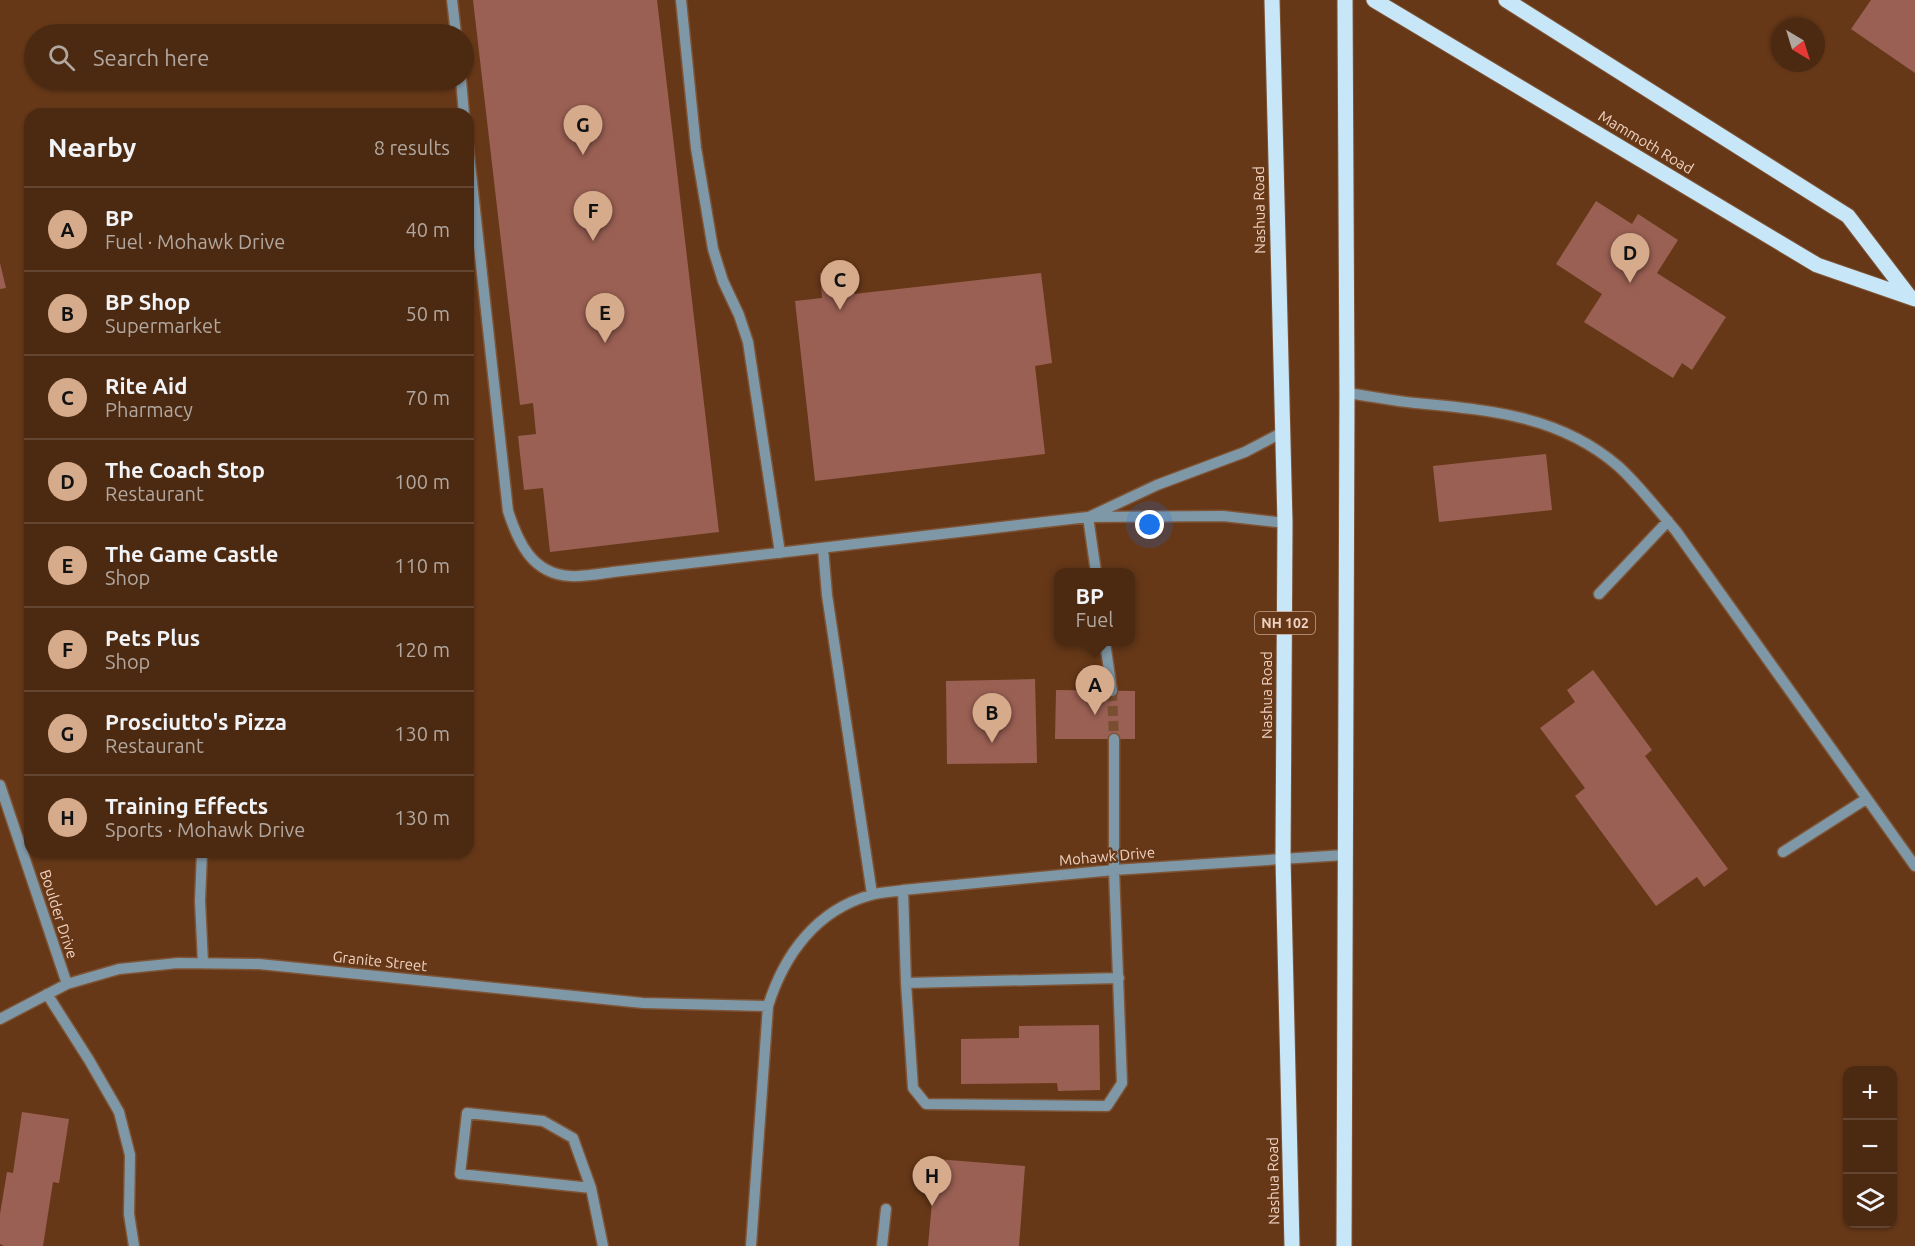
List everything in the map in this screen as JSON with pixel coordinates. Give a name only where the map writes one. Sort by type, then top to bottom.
[{"type":"main road","name":"Nashua Road","points":[[1272,0],[1285,523],[1283,858],[1292,1246]]},
{"type":"main road","points":[[1344,1246],[1347,393],[1345,0]]},
{"type":"main road","name":"Mammoth Road","points":[[1374,0],[1817,265],[1912,297]]},
{"type":"main road","name":"Mammoth Road","points":[[1506,0],[1848,216],[1912,297]]},
{"type":"street","points":[[452,0],[455,24]]},
{"type":"street","points":[[681,0],[696,148],[713,249],[723,281],[739,315],[748,342],[780,553]]},
{"type":"street","points":[[462,90],[463,108]]},
{"type":"street","points":[[474,201],[508,511],[517,537],[530,559],[549,571],[568,576],[1088,517],[1223,516],[1285,523]]},
{"type":"street","points":[[1347,393],[1498,412],[1542,423],[1581,440],[1617,466],[1668,521],[1915,866]]},
{"type":"street","points":[[1088,517],[1157,485],[1245,452],[1283,432]]},
{"type":"street","points":[[1088,517],[1095,568]]},
{"type":"street","points":[[1599,594],[1668,521]]},
{"type":"street","points":[[823,548],[827,595],[872,894]]},
{"type":"street","points":[[1106,646],[1112,691]]},
{"type":"street","points":[[903,890],[913,1088],[926,1104],[1107,1106],[1122,1083],[1114,870],[1114,739]]},
{"type":"street","name":"Boulder Drive","points":[[0,785],[24,856]]},
{"type":"street","points":[[1783,852],[1866,799]]},
{"type":"street","name":"Mohawk Drive","points":[[751,1246],[768,1006],[776,980],[807,933],[847,903],[872,894],[903,890],[1114,870],[1344,855]]},
{"type":"street","name":"Boulder Drive","points":[[25,858],[67,984]]},
{"type":"street","points":[[202,858],[200,901],[203,963]]},
{"type":"street","name":"Granite Street","points":[[0,1018],[67,984],[119,969],[178,963],[271,965],[643,1003],[768,1006]]},
{"type":"street","points":[[906,983],[1119,978]]},
{"type":"street","points":[[47,994],[119,1112],[130,1155],[129,1214],[134,1246]]},
{"type":"street","points":[[591,1188],[460,1174],[467,1113],[543,1121],[573,1138],[591,1188],[603,1246]]},
{"type":"street","points":[[882,1246],[886,1209]]},
{"type":"building","points":[[473,0],[657,0],[719,532],[550,552],[543,488],[524,490],[518,436],[536,434],[533,403],[520,405]]},
{"type":"building","points":[[1871,0],[1915,0],[1915,73],[1851,29]]},
{"type":"building","points":[[1596,201],[1632,224],[1638,214],[1678,240],[1657,273],[1726,317],[1692,370],[1682,363],[1673,378],[1584,322],[1602,294],[1556,264]]},
{"type":"building","points":[[0,263],[6,288],[0,289]]},
{"type":"building","points":[[852,270],[854,294],[1041,273],[1052,363],[1035,366],[1045,454],[815,481],[795,301],[822,298],[820,273]]},
{"type":"building","points":[[1546,454],[1552,510],[1439,522],[1433,466]]},
{"type":"building","points":[[1593,670],[1652,750],[1645,756],[1728,869],[1704,887],[1697,877],[1656,906],[1575,796],[1585,788],[1540,728],[1575,702],[1567,690]]},
{"type":"building","points":[[1035,679],[1037,763],[947,764],[946,681]]},
{"type":"building","points":[[1056,690],[1135,691],[1135,739],[1055,739]]},
{"type":"building","points":[[1099,1025],[1100,1090],[1058,1091],[1057,1083],[961,1084],[961,1039],[1019,1038],[1019,1026]]},
{"type":"building","points":[[22,1112],[69,1119],[59,1183],[53,1182],[43,1246],[4,1246],[0,1244],[0,1214],[7,1172],[13,1173]]},
{"type":"building","points":[[936,1159],[1025,1166],[1019,1246],[928,1246]]},
{"type":"tunnel","points":[[1112,691],[1114,739]]},
{"type":"place","name":"Prosciutto's Pizza","points":[[583,155]]},
{"type":"place","name":"Pets Plus","points":[[593,241]]},
{"type":"place","name":"The Coach Stop","points":[[1630,283]]},
{"type":"place","name":"Rite Aid","points":[[840,310]]},
{"type":"place","name":"The Game Castle","points":[[605,343]]},
{"type":"place","name":"BP","points":[[1095,715]]},
{"type":"place","name":"BP Shop","points":[[992,743]]},
{"type":"place","name":"Training Effects","points":[[932,1206]]}]
